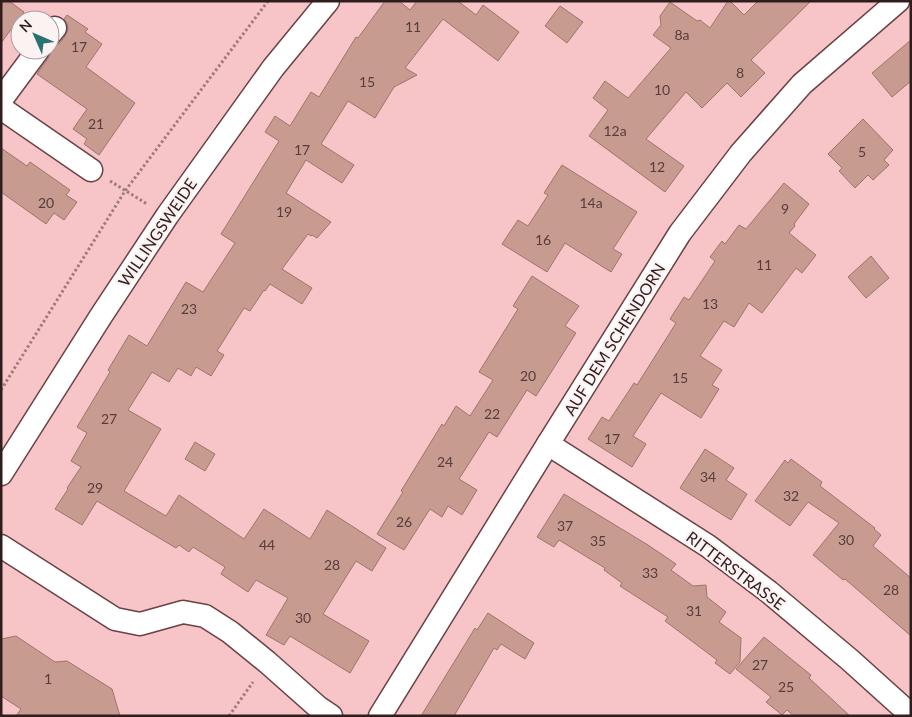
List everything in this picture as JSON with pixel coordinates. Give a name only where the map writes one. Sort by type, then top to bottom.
[{"type":"street","name":"WILLINGSWEIDE","points":[[1,474],[100,316],[167,216],[273,68],[328,1]]},
{"type":"street","name":"AUF DEM SCHENDORN","points":[[380,716],[680,233],[741,153],[802,84],[898,1]]},
{"type":"street","points":[[1,100],[31,60]]},
{"type":"street","points":[[1,108],[91,170]]},
{"type":"street","name":"RITTERSTRASSE","points":[[548,444],[708,546],[777,598],[911,714]]},
{"type":"street","points":[[1,546],[115,619],[140,624],[183,612],[205,616],[230,632],[330,716]]},
{"type":"path","points":[[1,390],[125,191],[268,1]]},
{"type":"path","points":[[91,170],[167,216]]},
{"type":"path","points":[[229,716],[267,662]]},
{"type":"building","points":[[1,1],[9,1],[21,10],[10,10],[10,31],[1,43]]},
{"type":"building","points":[[385,1],[399,1],[410,10],[417,1],[458,1],[476,15],[483,5],[519,32],[498,61],[443,19],[405,68],[417,75],[394,87],[375,118],[348,101],[321,144],[354,165],[342,183],[306,160],[286,193],[331,222],[317,238],[308,234],[282,269],[312,288],[302,304],[270,284],[250,311],[244,308],[217,351],[224,355],[211,376],[196,367],[191,376],[178,368],[169,382],[152,372],[128,410],[161,429],[124,491],[166,516],[179,495],[244,539],[264,509],[310,539],[327,510],[386,548],[372,571],[356,561],[323,614],[369,641],[350,673],[290,636],[284,645],[266,635],[288,598],[256,580],[248,592],[221,574],[225,567],[193,547],[189,552],[179,545],[176,548],[97,501],[82,525],[55,509],[81,467],[71,461],[87,433],[77,427],[110,372],[108,370],[129,335],[147,346],[186,282],[203,292],[235,243],[221,234],[279,141],[265,132],[275,116],[290,126],[311,92],[319,97],[356,37],[358,38]]},
{"type":"building","points":[[728,1],[744,15],[758,1],[811,1],[751,60],[765,73],[741,97],[727,83],[702,108],[686,92],[646,139],[684,166],[665,192],[589,136],[608,110],[593,98],[605,81],[628,98],[671,48],[653,35],[661,25],[660,16],[670,2],[710,28]]},
{"type":"building","points":[[560,6],[583,22],[567,43],[545,26]]},
{"type":"building","points":[[67,15],[88,29],[85,32],[102,44],[86,67],[135,103],[99,155],[84,144],[87,139],[73,129],[87,109],[37,74],[47,60],[60,60],[60,43],[68,30],[64,19]]},
{"type":"building","points":[[911,40],[911,81],[892,97],[872,73]]},
{"type":"building","points":[[863,119],[893,150],[884,160],[889,165],[873,180],[868,175],[855,188],[839,171],[842,168],[828,154]]},
{"type":"building","points":[[1,148],[27,166],[30,162],[70,190],[66,195],[77,202],[64,220],[54,213],[46,224],[1,192]]},
{"type":"building","points":[[562,165],[637,212],[613,249],[622,254],[611,272],[565,243],[547,272],[502,244],[518,220],[528,226],[548,195],[544,193]]},
{"type":"building","points":[[784,183],[809,204],[789,233],[816,255],[802,273],[796,268],[762,313],[749,303],[734,327],[724,321],[700,356],[722,370],[712,385],[719,389],[701,418],[661,393],[633,436],[646,444],[632,467],[588,439],[602,417],[609,421],[634,383],[637,385],[676,323],[670,319],[684,297],[689,300],[715,261],[710,257],[722,241],[725,244],[739,225],[746,229]]},
{"type":"building","points":[[871,256],[889,278],[866,298],[848,277]]},
{"type":"building","points":[[532,276],[579,306],[565,326],[576,333],[536,396],[527,390],[497,437],[489,432],[459,479],[477,490],[462,515],[448,506],[442,517],[430,509],[404,550],[377,534],[442,424],[444,426],[456,406],[470,416],[493,380],[479,372],[518,309],[513,306]]},
{"type":"building","points":[[195,442],[215,454],[205,471],[185,459]]},
{"type":"building","points":[[705,449],[734,468],[726,480],[747,494],[731,520],[680,488]]},
{"type":"building","points":[[791,459],[822,482],[820,486],[875,528],[881,535],[873,546],[911,578],[911,636],[845,579],[843,580],[813,555],[839,523],[808,502],[790,526],[755,501],[785,460],[788,463]]},
{"type":"building","points":[[564,494],[676,564],[671,570],[693,586],[706,585],[707,597],[726,612],[719,622],[741,638],[740,662],[730,674],[715,663],[717,660],[665,621],[668,617],[620,586],[622,583],[604,570],[605,568],[559,540],[554,547],[537,537]]},
{"type":"building","points":[[488,613],[534,643],[525,659],[501,644],[497,650],[494,648],[454,716],[421,716],[475,628],[477,630]]},
{"type":"building","points":[[16,636],[55,662],[67,661],[112,689],[120,716],[16,716],[21,709],[1,696],[1,639]]},
{"type":"building","points":[[764,637],[811,675],[809,678],[850,716],[794,716],[787,710],[782,715],[766,702],[771,697],[736,669]]}]
